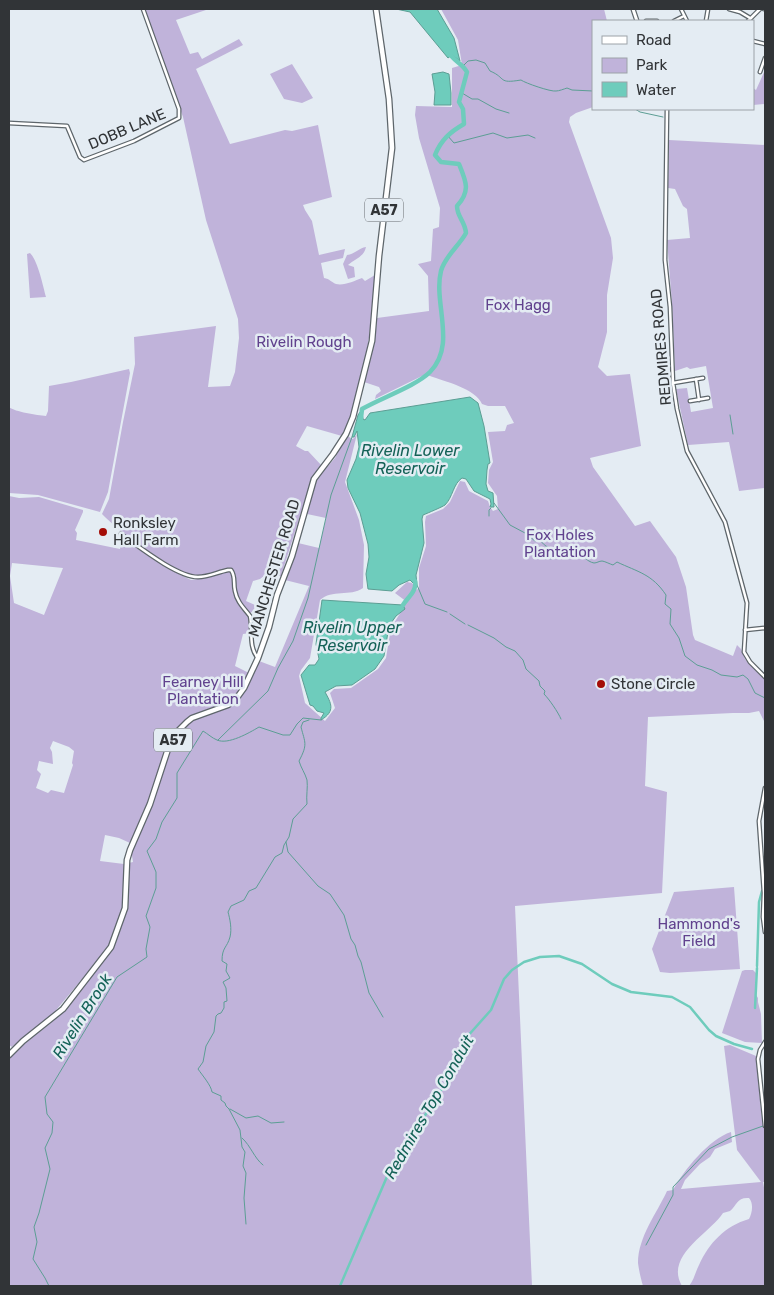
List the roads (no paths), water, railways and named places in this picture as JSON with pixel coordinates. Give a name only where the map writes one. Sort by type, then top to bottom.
[{"type":"main road","name":"MANCHESTER ROAD","points":[[9,1055],[23,1040],[63,1009],[109,951],[116,939],[125,908],[130,850],[150,804],[168,749],[176,733],[187,722],[198,715],[223,707],[236,699],[244,688],[270,627],[278,592],[305,516],[311,486],[350,426],[372,341],[381,235],[392,148],[390,99],[376,9]]},
{"type":"street","name":"DOBB LANE","points":[[9,123],[66,126],[82,159],[109,151],[176,120],[180,116],[179,109],[143,9]]},
{"type":"street","points":[[681,9],[686,20]]},
{"type":"street","points":[[729,9],[740,12],[749,20],[760,9]]},
{"type":"street","points":[[676,20],[684,16]]},
{"type":"street","points":[[760,72],[765,58]]},
{"type":"street","name":"REDMIRES ROAD","points":[[667,110],[665,260],[670,307],[674,383],[686,447],[725,522],[746,600],[747,614],[743,646],[745,655],[765,677]]},
{"type":"street","points":[[674,383],[703,378]]},
{"type":"street","points":[[696,379],[699,400]]},
{"type":"street","points":[[690,401],[708,398]]},
{"type":"street","points":[[121,534],[172,569],[187,575],[199,577],[231,570],[239,602],[250,616],[254,654],[258,658]]},
{"type":"street","points":[[745,630],[765,628]]},
{"type":"street","points":[[765,788],[760,825],[764,893],[763,923],[765,932]]},
{"type":"street","points":[[765,1042],[758,1056],[765,1126]]},
{"type":"water","points":[[396,9],[437,9],[454,38],[460,61],[452,55],[448,58],[410,12]]},
{"type":"water","points":[[443,72],[449,74],[451,105],[434,105],[435,92],[432,74]]},
{"type":"water","name":"Rivelin Lower Reservoir","points":[[470,397],[478,403],[484,426],[490,463],[488,464],[486,484],[488,491],[493,493],[494,507],[490,507],[490,499],[474,491],[466,479],[462,478],[445,505],[423,515],[424,543],[416,575],[417,585],[410,580],[392,591],[368,589],[366,574],[369,557],[368,544],[360,513],[348,488],[347,480],[359,447],[357,431],[354,437],[352,437],[358,415],[362,412],[363,419],[365,420],[370,413]]},
{"type":"water","name":"Rivelin Upper Reservoir","points":[[322,600],[403,605],[405,609],[396,616],[389,626],[384,656],[375,669],[352,685],[336,686],[325,692],[331,707],[326,717],[321,720],[324,713],[317,711],[310,705],[301,675],[309,665],[315,665],[319,659],[316,644]]},
{"type":"waterway","points":[[361,418],[362,409],[407,387],[430,372],[438,361],[442,349],[443,323],[439,283],[441,271],[466,233],[457,206],[466,191],[465,181],[459,164],[441,162],[435,155],[446,137],[464,124],[463,109],[459,102],[467,72],[448,51]]},
{"type":"waterway","points":[[463,66],[468,61],[476,60],[485,63],[490,71],[505,81],[521,80],[553,91],[567,88],[592,91]]},
{"type":"waterway","points":[[462,93],[472,99],[478,99],[496,109],[509,113]]},
{"type":"waterway","points":[[637,110],[663,117]]},
{"type":"waterway","points":[[447,135],[454,143],[493,133],[507,138],[528,135],[535,138]]},
{"type":"waterway","points":[[730,415],[733,434]]},
{"type":"waterway","points":[[218,740],[268,691],[293,641],[308,598],[331,495],[352,437]]},
{"type":"waterway","points":[[494,503],[510,525],[535,541],[541,541],[548,547],[574,551],[594,563],[602,561],[613,565],[617,562],[650,578],[666,595],[665,604],[671,609],[670,624],[679,638],[685,656],[697,665],[721,675],[737,677],[743,675],[748,679],[755,693],[765,698]]},
{"type":"waterway","points":[[489,516],[491,508]]},
{"type":"waterway","points":[[544,557],[546,548]]},
{"type":"waterway","points":[[551,559],[553,550]]},
{"type":"waterway","points":[[403,605],[413,591],[415,581]]},
{"type":"waterway","points":[[417,585],[425,604],[447,612]]},
{"type":"waterway","points":[[450,614],[465,624]]},
{"type":"waterway","points":[[468,625],[515,651],[523,660],[526,669],[539,681],[540,686],[545,691],[544,694],[561,719]]},
{"type":"waterway","name":"Rivelin Brook","points":[[49,1286],[33,1259],[37,1242],[34,1227],[50,1169],[45,1148],[52,1133],[53,1122],[47,1114],[45,1097],[117,977],[147,957],[146,949],[150,927],[146,916],[156,888],[156,872],[147,851],[156,839],[162,822],[177,798],[177,773],[203,731],[217,740],[227,741],[238,738],[259,727],[283,735],[290,735],[303,718],[321,720]]},
{"type":"waterway","points":[[246,1224],[244,1198],[246,1173],[243,1166],[245,1152],[242,1147],[240,1130],[229,1109],[221,1100],[221,1096],[212,1092],[198,1069],[203,1062],[206,1046],[214,1032],[216,1016],[221,1013],[224,1008],[224,1002],[227,1001],[226,988],[223,982],[230,978],[226,971],[227,964],[222,961],[223,953],[231,934],[228,912],[231,906],[244,900],[249,891],[256,888],[275,857],[282,853],[289,837],[293,819],[307,804],[307,780],[299,761],[305,744],[301,727],[303,722],[309,720]]},
{"type":"waterway","points":[[765,814],[765,842]]},
{"type":"waterway","points":[[286,842],[288,852],[318,886],[330,894],[344,915],[351,939],[361,962],[369,993],[383,1017]]},
{"type":"waterway","points":[[757,966],[759,902],[762,891]]},
{"type":"waterway","name":"Redmires Top Conduit","points":[[340,1286],[389,1172],[450,1076],[466,1038],[491,1010],[504,979],[512,970],[524,962],[540,957],[559,956],[582,964],[612,984],[631,992],[672,997],[690,1007],[716,1036],[752,1049]]},
{"type":"waterway","points":[[755,1008],[757,968]]},
{"type":"waterway","points":[[230,1109],[246,1118],[258,1116],[271,1123],[284,1122]]},
{"type":"waterway","points":[[646,1245],[673,1195],[673,1187],[709,1149],[732,1137],[763,1126]]},
{"type":"waterway","points":[[242,1138],[263,1165]]},
{"type":"place","name":"Ronksley Hall Farm","points":[[103,532]]},
{"type":"place","name":"Stone Circle","points":[[601,684]]},
{"type":"park label","name":"Fox Hagg","points":[[518,305]]},
{"type":"park label","name":"Rivelin Rough","points":[[304,342]]},
{"type":"park label","name":"Fox Holes Plantation","points":[[560,544]]},
{"type":"park label","name":"Fearney Hill Plantation","points":[[203,690]]},
{"type":"park label","name":"Hammond's Field","points":[[699,932]]}]
